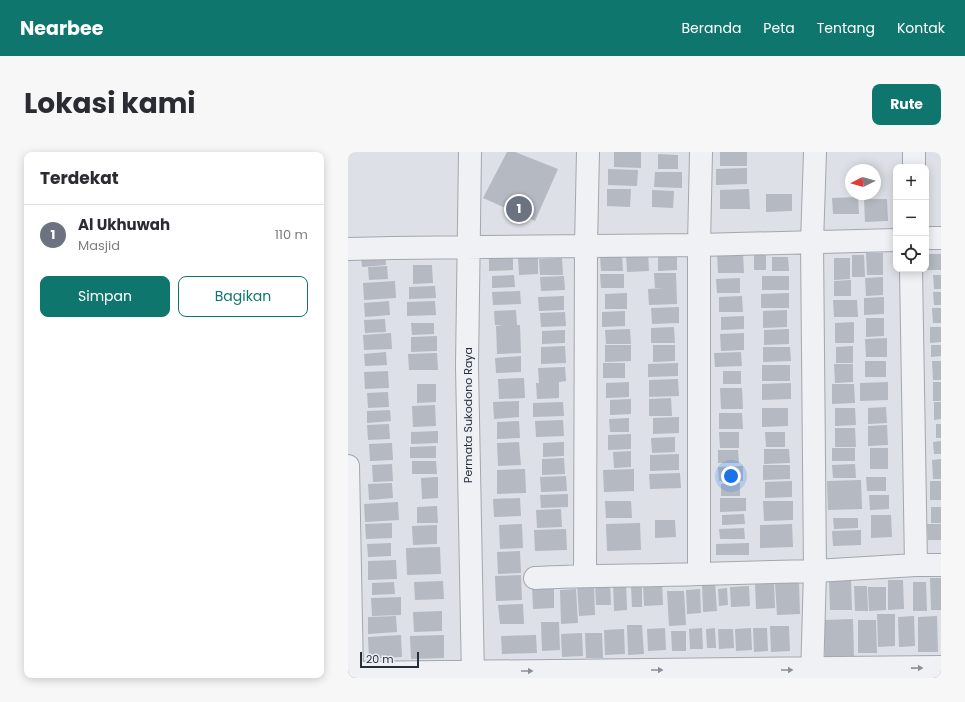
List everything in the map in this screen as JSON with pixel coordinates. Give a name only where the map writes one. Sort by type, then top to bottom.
[{"type":"street","name":"Permata Sukodono Raya","points":[[470,152],[467,366],[473,675]]},
{"type":"street","points":[[585,576],[586,246],[588,152]]},
{"type":"street","points":[[699,574],[699,245],[701,152]]},
{"type":"street","points":[[812,674],[815,571],[812,243],[815,152]]},
{"type":"street","points":[[914,152],[914,164]]},
{"type":"street","points":[[929,238],[941,238]]},
{"type":"street","points":[[348,249],[699,245],[893,240]]},
{"type":"street","points":[[911,272],[916,565]]},
{"type":"street","points":[[348,466],[350,673],[473,675],[812,674],[941,668]]},
{"type":"street","points":[[535,578],[815,571],[916,565],[941,566]]},
{"type":"building","points":[[507,152],[515,152],[558,169],[535,221],[483,198]]},
{"type":"building","points":[[614,152],[641,152],[641,168],[614,167]]},
{"type":"building","points":[[720,152],[747,152],[747,166],[720,166]]},
{"type":"building","points":[[658,154],[678,155],[678,169],[658,169]]},
{"type":"building","points":[[747,168],[747,184],[716,185],[716,169]]},
{"type":"building","points":[[608,169],[638,170],[637,186],[608,185]]},
{"type":"building","points":[[655,172],[682,172],[682,188],[654,187]]},
{"type":"building","points":[[607,189],[631,189],[630,207],[607,206]]},
{"type":"building","points":[[749,189],[750,209],[720,209],[720,190]]},
{"type":"building","points":[[652,190],[674,191],[673,208],[652,207]]},
{"type":"building","points":[[766,194],[792,194],[792,211],[766,212]]},
{"type":"building","points":[[832,198],[845,198],[845,200],[858,200],[859,214],[833,214]]},
{"type":"building","points":[[887,199],[888,221],[865,222],[864,200]]},
{"type":"building","points":[[754,248],[766,248],[766,270],[754,270]]},
{"type":"building","points":[[385,251],[386,265],[362,267],[361,253]]},
{"type":"building","points":[[658,252],[677,252],[677,270],[658,271]]},
{"type":"building","points":[[648,253],[649,271],[627,272],[626,254]]},
{"type":"building","points":[[743,253],[744,273],[718,273],[717,254]]},
{"type":"building","points":[[866,253],[883,253],[883,275],[867,275]]},
{"type":"building","points":[[929,254],[941,254],[941,270],[929,270]]},
{"type":"building","points":[[622,255],[623,271],[601,271],[600,256]]},
{"type":"building","points":[[852,255],[864,255],[865,277],[852,277]]},
{"type":"building","points":[[538,256],[538,274],[519,275],[518,257]]},
{"type":"building","points":[[513,257],[513,270],[489,271],[489,258]]},
{"type":"building","points":[[772,257],[788,257],[789,271],[772,271]]},
{"type":"building","points":[[562,258],[563,275],[540,275],[539,259]]},
{"type":"building","points":[[834,258],[850,258],[850,279],[834,280]]},
{"type":"building","points":[[413,265],[432,265],[433,283],[413,284]]},
{"type":"building","points":[[387,266],[388,279],[369,280],[368,267]]},
{"type":"building","points":[[654,273],[676,273],[677,304],[649,305],[648,289],[664,288],[655,288]]},
{"type":"building","points":[[600,274],[624,274],[624,288],[601,288]]},
{"type":"building","points":[[514,275],[515,287],[492,288],[492,276]]},
{"type":"building","points":[[933,275],[941,275],[941,289],[934,289]]},
{"type":"building","points":[[564,276],[565,290],[541,291],[540,277]]},
{"type":"building","points":[[762,276],[789,276],[789,290],[762,290]]},
{"type":"building","points":[[883,277],[883,295],[866,296],[865,278]]},
{"type":"building","points":[[740,278],[740,293],[717,293],[716,279]]},
{"type":"building","points":[[851,280],[851,296],[834,296],[834,281]]},
{"type":"building","points":[[395,281],[396,298],[364,300],[363,283]]},
{"type":"building","points":[[435,286],[436,298],[409,299],[409,287]]},
{"type":"building","points":[[520,291],[521,304],[493,305],[492,292]]},
{"type":"building","points":[[933,292],[941,292],[941,305],[934,305]]},
{"type":"building","points":[[627,293],[627,309],[605,309],[605,294]]},
{"type":"building","points":[[789,293],[789,308],[761,308],[761,294]]},
{"type":"building","points":[[564,296],[564,310],[539,311],[538,297]]},
{"type":"building","points":[[742,296],[743,312],[719,312],[719,297]]},
{"type":"building","points":[[884,297],[884,314],[864,315],[864,298]]},
{"type":"building","points":[[833,300],[857,300],[858,317],[834,317]]},
{"type":"building","points":[[389,301],[390,315],[365,317],[364,303]]},
{"type":"building","points":[[435,301],[436,315],[407,316],[407,302]]},
{"type":"building","points":[[679,307],[679,323],[652,324],[651,308]]},
{"type":"building","points":[[932,308],[941,308],[941,323],[933,323]]},
{"type":"building","points":[[516,310],[517,325],[520,325],[521,353],[497,354],[496,326],[503,325],[495,325],[494,311]]},
{"type":"building","points":[[787,310],[787,327],[763,328],[763,311]]},
{"type":"building","points":[[625,311],[625,326],[602,327],[602,312]]},
{"type":"building","points":[[565,312],[566,326],[541,327],[540,313]]},
{"type":"building","points":[[744,316],[744,329],[721,330],[721,317]]},
{"type":"building","points":[[866,318],[884,318],[884,336],[866,337]]},
{"type":"building","points":[[385,319],[386,332],[365,333],[364,320]]},
{"type":"building","points":[[854,322],[854,343],[835,343],[835,323]]},
{"type":"building","points":[[411,323],[434,323],[434,334],[412,335]]},
{"type":"building","points":[[674,327],[675,343],[651,343],[651,328]]},
{"type":"building","points":[[930,327],[941,327],[941,342],[930,343]]},
{"type":"building","points":[[630,329],[631,344],[606,344],[605,330]]},
{"type":"building","points":[[789,329],[789,344],[764,345],[764,330]]},
{"type":"building","points":[[565,330],[565,343],[542,344],[542,331]]},
{"type":"building","points":[[391,333],[392,349],[364,350],[363,335]]},
{"type":"building","points":[[744,333],[744,350],[721,351],[720,334]]},
{"type":"building","points":[[437,336],[437,351],[411,352],[411,337]]},
{"type":"building","points":[[887,338],[887,357],[866,357],[865,339]]},
{"type":"building","points":[[605,345],[631,345],[631,361],[605,362]]},
{"type":"building","points":[[653,345],[675,345],[675,361],[653,362]]},
{"type":"building","points":[[931,345],[941,345],[941,356],[931,357]]},
{"type":"building","points":[[565,346],[566,363],[541,364],[541,347]]},
{"type":"building","points":[[853,346],[853,363],[836,363],[836,347]]},
{"type":"building","points":[[763,347],[790,347],[791,361],[763,362]]},
{"type":"building","points":[[386,352],[387,365],[365,366],[364,354]]},
{"type":"building","points":[[741,352],[742,366],[715,367],[714,353]]},
{"type":"building","points":[[437,353],[438,370],[409,370],[408,354]]},
{"type":"building","points":[[521,356],[521,372],[496,373],[495,358]]},
{"type":"building","points":[[865,361],[886,361],[886,377],[865,377]]},
{"type":"building","points":[[932,361],[941,361],[941,380],[933,380]]},
{"type":"building","points":[[603,363],[625,363],[625,378],[603,378]]},
{"type":"building","points":[[678,363],[678,376],[648,377],[648,364]]},
{"type":"building","points":[[834,364],[853,364],[853,382],[835,383]]},
{"type":"building","points":[[762,365],[790,365],[790,381],[762,381]]},
{"type":"building","points":[[565,367],[566,381],[559,382],[559,398],[537,399],[536,383],[539,383],[538,368]]},
{"type":"building","points":[[388,371],[389,388],[365,389],[364,372]]},
{"type":"building","points":[[723,371],[741,371],[741,384],[723,384]]},
{"type":"building","points":[[524,378],[525,398],[499,399],[498,379]]},
{"type":"building","points":[[678,379],[679,396],[649,397],[649,380]]},
{"type":"building","points":[[629,382],[629,397],[606,398],[606,383]]},
{"type":"building","points":[[888,382],[888,400],[860,401],[860,383]]},
{"type":"building","points":[[933,382],[941,382],[941,401],[933,401]]},
{"type":"building","points":[[791,383],[791,399],[762,400],[762,384]]},
{"type":"building","points":[[417,384],[436,384],[436,402],[417,403]]},
{"type":"building","points":[[832,384],[854,384],[855,403],[832,404]]},
{"type":"building","points":[[720,388],[742,388],[743,409],[721,409]]},
{"type":"building","points":[[388,392],[389,407],[368,408],[367,393]]},
{"type":"building","points":[[671,398],[672,416],[649,416],[649,399]]},
{"type":"building","points":[[631,399],[631,414],[610,415],[610,400]]},
{"type":"building","points":[[519,401],[519,417],[494,419],[493,402]]},
{"type":"building","points":[[563,402],[564,416],[533,417],[533,403]]},
{"type":"building","points":[[934,402],[941,402],[941,419],[934,420]]},
{"type":"building","points":[[435,405],[436,426],[413,427],[412,406]]},
{"type":"building","points":[[886,407],[887,423],[868,424],[868,408]]},
{"type":"building","points":[[762,408],[788,408],[788,426],[762,427]]},
{"type":"building","points":[[835,408],[855,408],[856,425],[835,426]]},
{"type":"building","points":[[390,410],[391,421],[367,423],[367,411]]},
{"type":"building","points":[[719,413],[742,413],[743,429],[719,429]]},
{"type":"building","points":[[679,417],[679,433],[653,434],[653,418]]},
{"type":"building","points":[[629,418],[629,432],[610,432],[609,419]]},
{"type":"building","points":[[563,420],[564,436],[536,437],[535,421]]},
{"type":"building","points":[[519,421],[520,438],[497,439],[497,422]]},
{"type":"building","points":[[389,424],[390,439],[368,440],[367,425]]},
{"type":"building","points":[[936,424],[941,424],[941,438],[936,438]]},
{"type":"building","points":[[887,425],[888,445],[868,446],[868,426]]},
{"type":"building","points":[[835,428],[855,428],[856,447],[835,447]]},
{"type":"building","points":[[438,431],[438,443],[411,444],[411,432]]},
{"type":"building","points":[[719,432],[739,432],[739,448],[720,448]]},
{"type":"building","points":[[765,432],[785,432],[785,447],[766,447]]},
{"type":"building","points":[[631,434],[631,449],[608,450],[608,435]]},
{"type":"building","points":[[675,437],[675,452],[652,453],[651,438]]},
{"type":"building","points":[[941,441],[941,454],[934,454],[933,442]]},
{"type":"building","points":[[519,442],[521,465],[498,466],[497,443]]},
{"type":"building","points":[[564,442],[564,456],[543,457],[543,443]]},
{"type":"building","points":[[392,443],[393,460],[370,461],[369,444]]},
{"type":"building","points":[[436,446],[436,458],[410,458],[410,447]]},
{"type":"building","points":[[832,448],[855,448],[855,461],[832,461]]},
{"type":"building","points":[[870,448],[888,448],[888,469],[870,469]]},
{"type":"building","points":[[764,449],[789,449],[790,463],[764,464]]},
{"type":"building","points":[[718,450],[738,450],[739,463],[718,463]]},
{"type":"building","points":[[631,451],[631,467],[614,468],[613,452]]},
{"type":"building","points":[[679,454],[679,470],[650,471],[650,455]]},
{"type":"building","points":[[564,458],[565,474],[542,475],[542,459]]},
{"type":"building","points":[[941,459],[941,479],[933,479],[932,460]]},
{"type":"building","points":[[412,461],[436,461],[437,474],[412,474]]},
{"type":"building","points":[[392,464],[393,481],[373,482],[372,465]]},
{"type":"building","points":[[855,464],[856,478],[833,478],[832,465]]},
{"type":"building","points":[[763,465],[790,465],[790,479],[763,480]]},
{"type":"building","points":[[743,466],[743,481],[719,481],[718,467]]},
{"type":"building","points":[[525,469],[526,493],[497,494],[497,470]]},
{"type":"building","points":[[634,469],[634,491],[604,492],[603,470]]},
{"type":"building","points":[[680,473],[681,488],[650,489],[649,474]]},
{"type":"building","points":[[566,476],[567,491],[541,492],[540,477]]},
{"type":"building","points":[[438,477],[438,498],[422,499],[421,478]]},
{"type":"building","points":[[866,477],[886,477],[886,491],[867,491]]},
{"type":"building","points":[[861,480],[862,509],[828,510],[827,481]]},
{"type":"building","points":[[792,481],[792,497],[765,498],[765,482]]},
{"type":"building","points":[[930,481],[941,481],[941,500],[930,500]]},
{"type":"building","points":[[392,483],[393,498],[369,500],[368,484]]},
{"type":"building","points":[[740,483],[740,496],[721,496],[721,484]]},
{"type":"building","points":[[568,494],[568,507],[541,508],[540,495]]},
{"type":"building","points":[[869,495],[889,495],[889,509],[870,510]]},
{"type":"building","points":[[520,498],[521,516],[494,517],[493,499]]},
{"type":"building","points":[[720,498],[746,498],[746,511],[720,512]]},
{"type":"building","points":[[605,501],[631,501],[632,518],[606,518]]},
{"type":"building","points":[[763,501],[793,501],[793,520],[764,521]]},
{"type":"building","points":[[398,502],[399,520],[365,522],[364,504]]},
{"type":"building","points":[[437,506],[438,523],[417,523],[417,507]]},
{"type":"building","points":[[931,507],[941,507],[941,523],[931,523]]},
{"type":"building","points":[[561,509],[562,527],[537,528],[536,510]]},
{"type":"building","points":[[744,514],[745,524],[722,525],[722,515]]},
{"type":"building","points":[[871,515],[891,515],[892,537],[871,538]]},
{"type":"building","points":[[833,518],[858,518],[858,528],[834,529]]},
{"type":"building","points":[[655,520],[675,520],[676,537],[655,538]]},
{"type":"building","points":[[392,523],[392,538],[366,539],[365,524]]},
{"type":"building","points":[[640,523],[641,550],[607,551],[606,524]]},
{"type":"building","points":[[522,524],[523,548],[500,549],[499,525]]},
{"type":"building","points":[[792,524],[793,547],[760,548],[760,525]]},
{"type":"building","points":[[927,524],[941,524],[941,540],[928,540]]},
{"type":"building","points":[[437,525],[437,544],[413,545],[412,526]]},
{"type":"building","points":[[744,528],[745,539],[720,539],[719,529]]},
{"type":"building","points":[[566,529],[567,550],[535,551],[534,530]]},
{"type":"building","points":[[861,530],[861,545],[833,546],[832,531]]},
{"type":"building","points":[[391,543],[391,556],[368,557],[367,544]]},
{"type":"building","points":[[749,543],[749,555],[716,555],[716,544]]},
{"type":"building","points":[[440,547],[441,574],[407,575],[406,548]]},
{"type":"building","points":[[520,551],[521,573],[498,574],[497,552]]},
{"type":"building","points":[[396,560],[397,579],[368,580],[368,561]]},
{"type":"building","points":[[521,575],[522,600],[496,601],[495,576]]},
{"type":"building","points":[[930,578],[941,578],[941,610],[931,610]]},
{"type":"building","points":[[626,580],[627,610],[614,611],[613,581]]},
{"type":"building","points":[[829,580],[851,580],[852,610],[830,610]]},
{"type":"building","points":[[888,580],[903,580],[904,609],[888,610]]},
{"type":"building","points":[[443,581],[444,599],[415,600],[414,582]]},
{"type":"building","points":[[394,582],[395,594],[372,595],[372,583]]},
{"type":"building","points":[[610,582],[611,605],[596,605],[595,583]]},
{"type":"building","points":[[662,582],[663,605],[644,606],[643,583]]},
{"type":"building","points":[[702,582],[715,582],[717,611],[703,612]]},
{"type":"building","points":[[774,582],[775,608],[756,609],[755,583]]},
{"type":"building","points":[[799,582],[800,614],[777,615],[775,583]]},
{"type":"building","points":[[913,582],[926,582],[927,611],[913,611]]},
{"type":"building","points":[[594,584],[595,615],[579,616],[577,585]]},
{"type":"building","points":[[554,585],[554,608],[533,609],[532,586]]},
{"type":"building","points":[[631,586],[642,586],[642,607],[632,607]]},
{"type":"building","points":[[749,586],[750,606],[731,607],[730,587]]},
{"type":"building","points":[[854,586],[867,586],[868,611],[855,611]]},
{"type":"building","points":[[868,587],[886,587],[886,610],[869,611]]},
{"type":"building","points":[[727,588],[728,605],[719,606],[718,589]]},
{"type":"building","points":[[576,589],[578,623],[561,624],[560,590]]},
{"type":"building","points":[[700,589],[701,613],[687,614],[686,590]]},
{"type":"building","points":[[667,591],[684,591],[686,625],[669,626]]},
{"type":"building","points":[[401,597],[401,615],[372,616],[371,598]]},
{"type":"building","points":[[523,604],[524,624],[500,624],[498,605]]},
{"type":"building","points":[[442,611],[442,631],[414,632],[413,612]]},
{"type":"building","points":[[877,614],[895,614],[895,646],[878,647]]},
{"type":"building","points":[[396,616],[397,632],[368,634],[368,617]]},
{"type":"building","points":[[914,616],[915,646],[899,647],[898,617]]},
{"type":"building","points":[[937,616],[938,652],[918,652],[918,617]]},
{"type":"building","points":[[853,619],[854,658],[825,658],[824,620]]},
{"type":"building","points":[[858,620],[876,620],[877,653],[858,653]]},
{"type":"building","points":[[541,622],[559,622],[560,650],[542,651]]},
{"type":"building","points":[[627,625],[642,625],[644,654],[628,655]]},
{"type":"building","points":[[770,626],[789,626],[790,651],[771,652]]},
{"type":"building","points":[[665,628],[666,650],[648,651],[647,629]]},
{"type":"building","points":[[702,628],[703,649],[690,649],[689,629]]},
{"type":"building","points":[[715,628],[716,648],[707,648],[706,629]]},
{"type":"building","points":[[751,628],[752,650],[736,651],[735,629]]},
{"type":"building","points":[[753,628],[767,628],[768,651],[754,652]]},
{"type":"building","points":[[624,629],[625,654],[605,655],[604,630]]},
{"type":"building","points":[[718,629],[733,629],[734,648],[719,649]]},
{"type":"building","points":[[671,631],[686,631],[686,651],[672,651]]},
{"type":"building","points":[[582,633],[583,656],[562,657],[561,634]]},
{"type":"building","points":[[585,633],[602,633],[603,658],[586,658]]},
{"type":"building","points":[[401,635],[402,657],[369,659],[368,637]]},
{"type":"building","points":[[444,635],[444,658],[411,659],[410,636]]},
{"type":"building","points":[[536,635],[537,653],[502,654],[501,636]]},
{"type":"place","name":"Al Ukhuwah","points":[[519,209]]}]
